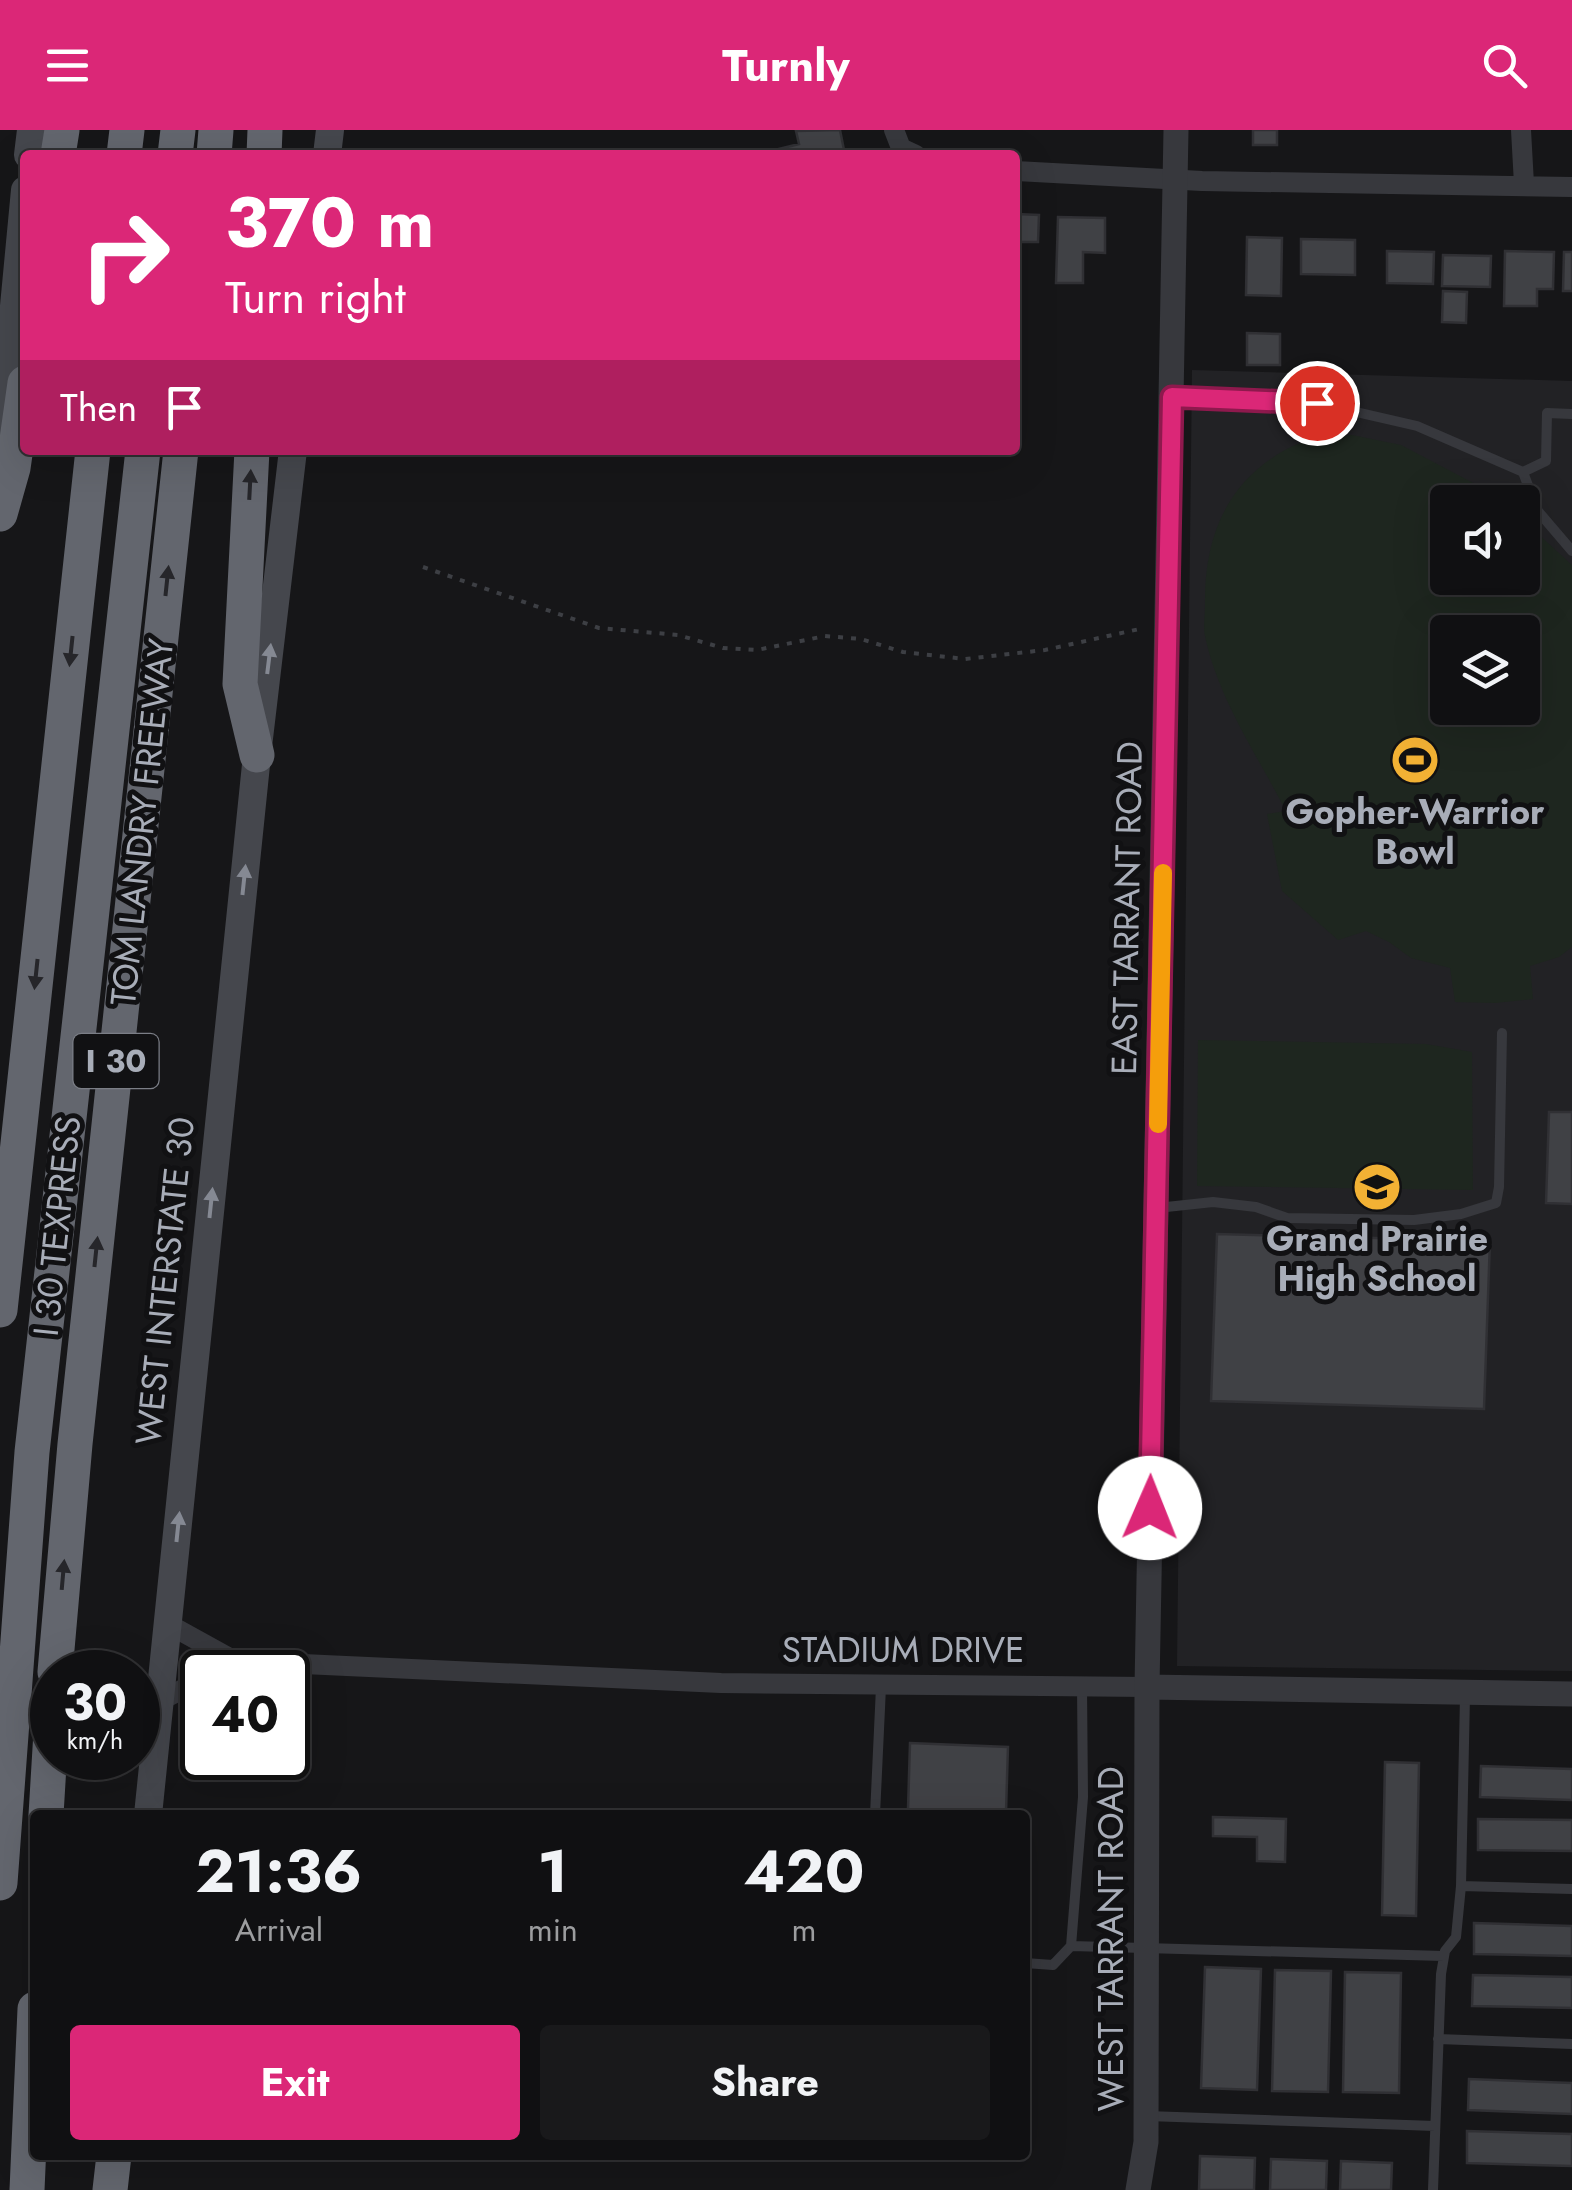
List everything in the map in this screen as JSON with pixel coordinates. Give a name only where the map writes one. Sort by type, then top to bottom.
[{"type":"highway","points":[[0,514],[13,468],[20,419]]},
{"type":"highway","name":"I 30","points":[[0,1310],[91,455]]},
{"type":"highway","name":"I 30 TEXPRESS","points":[[0,1884],[32,1452],[142,455]]},
{"type":"highway","name":"TOM LANDRY FREEWAY","points":[[58,1650],[77,1424],[180,455]]},
{"type":"highway","points":[[252,455],[240,684],[257,755]]},
{"type":"highway","points":[[46,1810],[48,1780]]},
{"type":"highway","points":[[27,2190],[30,2122]]},
{"type":"highway","points":[[110,2190],[116,2160]]},
{"type":"main road","points":[[0,454],[20,243]]},
{"type":"main road","name":"WEST INTERSTATE 30","points":[[160,1701],[257,755],[292,455]]},
{"type":"main road","name":"WEST INTERSTATE 30","points":[[149,1810],[152,1780]]},
{"type":"main road","points":[[117,2160],[120,2190]]},
{"type":"street","name":"EAST TARRANT ROAD","points":[[1147,1688],[1176,130]]},
{"type":"street","points":[[1521,130],[1524,184]]},
{"type":"street","points":[[1020,171],[1202,181],[1572,187]]},
{"type":"street","name":"STADIUM DRIVE","points":[[168,1624],[214,1650]]},
{"type":"street","name":"STADIUM DRIVE","points":[[310,1665],[722,1684],[1572,1694]]},
{"type":"street","name":"WEST TARRANT ROAD","points":[[1138,2190],[1146,2142],[1147,1688]]},
{"type":"street","points":[[160,1701],[180,1690]]},
{"type":"lane","points":[[1172,397],[1317,403],[1417,426],[1523,472],[1537,510],[1572,552]]},
{"type":"lane","points":[[1523,472],[1546,461],[1547,413],[1572,414]]},
{"type":"lane","points":[[1156,1208],[1213,1202],[1256,1207],[1287,1218],[1414,1220],[1461,1214],[1496,1203],[1502,1033]]},
{"type":"lane","points":[[1030,1964],[1053,1966],[1071,1946],[1082,1797],[1082,1686]]},
{"type":"lane","points":[[875,1810],[881,1687]]},
{"type":"lane","points":[[1433,2190],[1444,1956],[1456,1937],[1462,1886],[1466,1692]]},
{"type":"lane","points":[[1462,1886],[1572,1889]]},
{"type":"lane","points":[[1071,1946],[1146,1945],[1444,1956]]},
{"type":"lane","points":[[1438,2039],[1572,2044]]},
{"type":"lane","points":[[1146,2116],[1435,2126]]},
{"type":"path","points":[[423,567],[600,628],[678,635],[723,648],[757,650],[825,636],[862,639],[903,652],[965,659],[1045,650],[1168,623]]},
{"type":"shaded area","name":"Grand Prairie High School","points":[[1192,370],[1572,381],[1572,1671],[1177,1666]]},
{"type":"shaded area","name":"Gopher-Warrior Bowl","points":[[1352,435],[1401,445],[1477,485],[1430,485],[1430,595],[1540,595],[1540,536],[1572,565],[1572,947],[1559,957],[1530,966],[1533,999],[1455,1002],[1450,968],[1411,958],[1366,931],[1338,940],[1282,891],[1267,814],[1286,811],[1229,704],[1211,659],[1204,629],[1206,581],[1222,516],[1247,479],[1292,446]]},
{"type":"shaded area","points":[[1198,1040],[1426,1044],[1472,1052],[1473,1190],[1197,1186]]},
{"type":"building","points":[[840,130],[844,150],[779,150],[799,144],[796,131]]},
{"type":"building","points":[[1253,130],[1277,130],[1277,145],[1253,145]]},
{"type":"building","points":[[1020,214],[1039,215],[1038,242],[1020,242]]},
{"type":"building","points":[[1058,217],[1105,218],[1105,253],[1083,252],[1083,283],[1056,283]]},
{"type":"building","points":[[1247,237],[1282,238],[1281,296],[1246,295]]},
{"type":"building","points":[[1301,239],[1355,240],[1355,275],[1301,274]]},
{"type":"building","points":[[1387,251],[1434,252],[1433,284],[1387,283]]},
{"type":"building","points":[[1505,251],[1554,252],[1553,289],[1537,289],[1537,306],[1504,306]]},
{"type":"building","points":[[1564,252],[1572,252],[1572,291],[1563,291]]},
{"type":"building","points":[[1443,255],[1491,256],[1490,287],[1442,286]]},
{"type":"building","points":[[1443,291],[1467,292],[1466,323],[1442,322]]},
{"type":"building","points":[[1247,333],[1280,334],[1280,365],[1247,365]]},
{"type":"building","points":[[1549,1112],[1572,1112],[1572,1204],[1546,1203]]},
{"type":"building","points":[[1217,1234],[1490,1241],[1484,1409],[1211,1401]]},
{"type":"building","points":[[910,1743],[1008,1747],[1006,1810],[908,1809]]},
{"type":"building","points":[[1385,1762],[1419,1763],[1416,1916],[1382,1915]]},
{"type":"building","points":[[1481,1766],[1572,1769],[1572,1800],[1480,1797]]},
{"type":"building","points":[[1213,1817],[1286,1819],[1285,1862],[1257,1861],[1257,1837],[1213,1836]]},
{"type":"building","points":[[1478,1819],[1572,1820],[1572,1851],[1478,1850]]},
{"type":"building","points":[[1474,1923],[1572,1926],[1572,1956],[1474,1954]]},
{"type":"building","points":[[1205,1967],[1261,1969],[1257,2090],[1201,2088]]},
{"type":"building","points":[[1275,1970],[1331,1971],[1328,2092],[1272,2091]]},
{"type":"building","points":[[1345,1972],[1401,1973],[1399,2093],[1343,2092]]},
{"type":"building","points":[[1473,1975],[1572,1977],[1572,2008],[1472,2006]]},
{"type":"building","points":[[1469,2079],[1572,2083],[1572,2114],[1468,2110]]},
{"type":"building","points":[[1467,2131],[1572,2134],[1572,2166],[1467,2163]]},
{"type":"building","points":[[1200,2156],[1255,2158],[1254,2190],[1199,2190]]},
{"type":"building","points":[[1271,2159],[1327,2161],[1326,2190],[1270,2190]]},
{"type":"building","points":[[1341,2161],[1392,2163],[1391,2190],[1340,2190]]},
{"type":"slow traffic","points":[[1158,1124],[1163,873]]},
{"type":"place","name":"Gopher-Warrior Bowl","points":[[1415,760]]},
{"type":"place","name":"Grand Prairie High School","points":[[1377,1187]]},
{"type":"route","points":[[1150,1508],[1172,397],[1317,403]]}]
